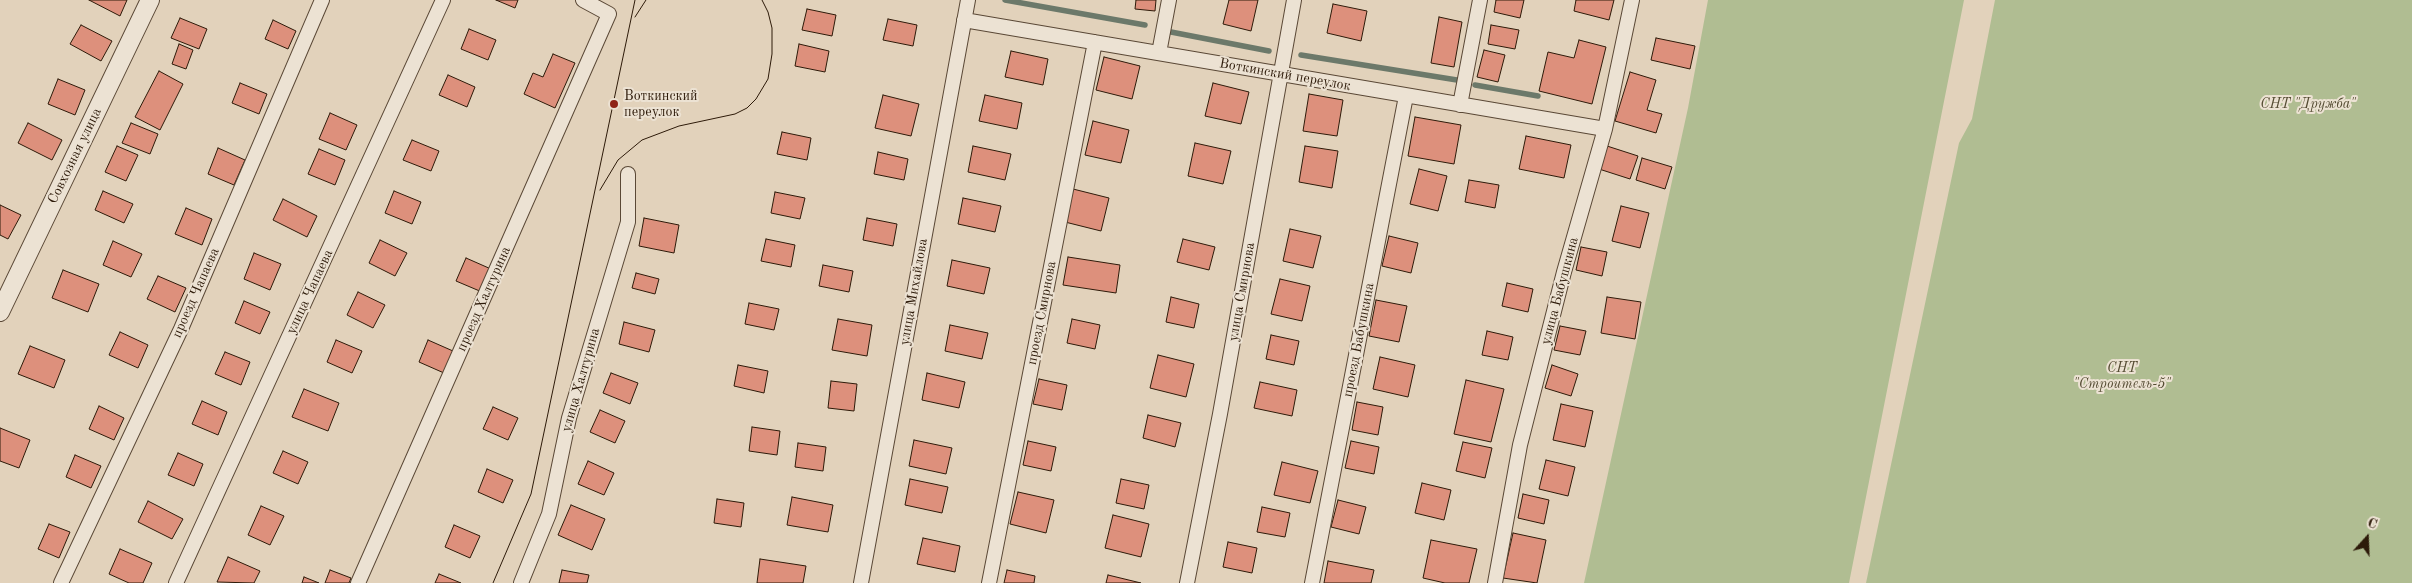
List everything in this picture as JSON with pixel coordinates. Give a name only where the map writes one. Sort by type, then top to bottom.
[{"type":"street","name":"Совхозная улица","points":[[0,312],[150,0]]},
{"type":"street","name":"проезд Чапаева","points":[[61,583],[181,329],[322,0]]},
{"type":"street","name":"улица Чапаева","points":[[176,583],[443,0]]},
{"type":"street","name":"проезд Халтурина","points":[[358,583],[609,14],[582,0]]},
{"type":"street","name":"улица Михайлова","points":[[861,583],[968,0]]},
{"type":"street","points":[[1159,53],[1169,0]]},
{"type":"street","name":"улица Смирнова","points":[[1186,583],[1220,414],[1294,0]]},
{"type":"street","points":[[1460,105],[1480,0]]},
{"type":"street","name":"улица Бабушкина","points":[[1495,583],[1520,445],[1564,272],[1605,129],[1632,0]]},
{"type":"street","name":"Воткинский переулок","points":[[964,20],[1605,129]]},
{"type":"street","name":"проезд Смирнова","points":[[990,583],[1095,42]]},
{"type":"street","name":"проезд Бабушкина","points":[[1312,583],[1406,96]]},
{"type":"street","name":"улица Халтурина","points":[[521,583],[549,514],[569,418],[628,222],[628,174]]},
{"type":"green space","points":[[1708,0],[1964,0],[1849,583],[1584,583],[1688,108]]},
{"type":"green space","name":"СНТ \"Строитель-5\"","points":[[1995,0],[2412,0],[2412,583],[1866,583],[1959,143],[1972,119]]},
{"type":"building","points":[[89,0],[127,0],[120,16]]},
{"type":"building","points":[[496,0],[518,0],[515,8]]},
{"type":"building","points":[[1136,0],[1156,0],[1155,11],[1135,9]]},
{"type":"building","points":[[1229,0],[1258,0],[1251,31],[1223,24]]},
{"type":"building","points":[[1496,0],[1524,0],[1520,18],[1494,12]]},
{"type":"building","points":[[1576,0],[1614,0],[1609,20],[1574,11]]},
{"type":"building","points":[[1333,4],[1367,11],[1361,41],[1327,33]]},
{"type":"building","points":[[807,9],[836,15],[832,36],[802,30]]},
{"type":"building","points":[[1439,17],[1462,22],[1454,67],[1431,63]]},
{"type":"building","points":[[180,18],[207,29],[199,49],[171,38]]},
{"type":"building","points":[[888,19],[917,25],[913,46],[883,40]]},
{"type":"building","points":[[273,20],[296,31],[288,49],[265,39]]},
{"type":"building","points":[[81,25],[112,41],[101,61],[70,44]]},
{"type":"building","points":[[1491,25],[1519,30],[1515,49],[1488,44]]},
{"type":"building","points":[[469,29],[496,40],[488,60],[461,49]]},
{"type":"building","points":[[1656,38],[1695,46],[1690,69],[1651,60]]},
{"type":"building","points":[[1579,40],[1606,47],[1592,104],[1539,91],[1548,52],[1574,58]]},
{"type":"building","points":[[179,44],[193,50],[186,69],[172,64]]},
{"type":"building","points":[[799,44],[829,51],[825,72],[795,66]]},
{"type":"building","points":[[1484,50],[1505,55],[1498,82],[1477,77]]},
{"type":"building","points":[[1011,51],[1048,59],[1043,85],[1005,77]]},
{"type":"building","points":[[553,54],[575,63],[555,108],[524,94],[533,73],[543,77]]},
{"type":"building","points":[[1104,57],[1140,66],[1132,99],[1096,90]]},
{"type":"building","points":[[159,71],[183,84],[160,130],[135,117]]},
{"type":"building","points":[[1630,72],[1656,80],[1647,110],[1662,114],[1656,133],[1615,121]]},
{"type":"building","points":[[448,75],[475,87],[467,107],[439,95]]},
{"type":"building","points":[[58,79],[85,90],[75,115],[48,104]]},
{"type":"building","points":[[240,83],[267,94],[259,114],[232,103]]},
{"type":"building","points":[[1213,83],[1249,92],[1241,124],[1205,116]]},
{"type":"building","points":[[1309,94],[1343,100],[1337,136],[1303,131]]},
{"type":"building","points":[[883,95],[919,104],[911,136],[875,128]]},
{"type":"building","points":[[985,95],[1022,103],[1017,129],[979,121]]},
{"type":"building","points":[[330,113],[357,125],[346,150],[319,139]]},
{"type":"building","points":[[1415,117],[1461,125],[1454,164],[1408,156]]},
{"type":"building","points":[[1093,121],[1129,130],[1121,163],[1085,155]]},
{"type":"building","points":[[28,123],[62,140],[52,160],[18,143]]},
{"type":"building","points":[[131,123],[158,134],[150,154],[122,143]]},
{"type":"building","points":[[782,132],[811,138],[807,160],[777,154]]},
{"type":"building","points":[[1526,136],[1571,145],[1564,178],[1519,169]]},
{"type":"building","points":[[412,140],[439,151],[431,171],[403,160]]},
{"type":"building","points":[[1195,143],[1231,151],[1223,184],[1188,176]]},
{"type":"building","points":[[117,146],[138,155],[126,181],[105,172]]},
{"type":"building","points":[[973,146],[1011,154],[1005,180],[968,172]]},
{"type":"building","points":[[1305,146],[1338,151],[1332,188],[1299,182]]},
{"type":"building","points":[[1607,146],[1638,156],[1630,179],[1599,169]]},
{"type":"building","points":[[218,148],[245,160],[234,185],[208,174]]},
{"type":"building","points":[[319,149],[345,160],[335,185],[308,174]]},
{"type":"building","points":[[878,152],[908,159],[904,180],[874,174]]},
{"type":"building","points":[[1642,158],[1672,167],[1665,189],[1636,180]]},
{"type":"building","points":[[1419,169],[1447,176],[1438,211],[1410,204]]},
{"type":"building","points":[[1469,180],[1499,185],[1495,208],[1465,202]]},
{"type":"building","points":[[1073,189],[1109,198],[1101,231],[1065,222]]},
{"type":"building","points":[[103,191],[133,204],[124,223],[95,210]]},
{"type":"building","points":[[394,191],[421,202],[412,224],[385,213]]},
{"type":"building","points":[[775,192],[805,198],[800,219],[771,213]]},
{"type":"building","points":[[963,198],[1001,206],[995,232],[958,224]]},
{"type":"building","points":[[283,199],[317,216],[307,237],[273,220]]},
{"type":"building","points":[[0,205],[21,215],[8,239],[0,235]]},
{"type":"building","points":[[1621,206],[1649,213],[1640,248],[1612,241]]},
{"type":"building","points":[[186,208],[212,219],[202,245],[175,234]]},
{"type":"building","points":[[644,218],[679,225],[674,253],[639,246]]},
{"type":"building","points":[[867,218],[897,224],[893,246],[863,240]]},
{"type":"building","points":[[1290,229],[1321,236],[1313,268],[1283,261]]},
{"type":"building","points":[[1389,236],[1418,243],[1411,273],[1382,266]]},
{"type":"building","points":[[766,239],[795,245],[791,267],[761,261]]},
{"type":"building","points":[[1183,239],[1215,247],[1209,270],[1177,262]]},
{"type":"building","points":[[380,240],[407,253],[395,276],[369,263]]},
{"type":"building","points":[[113,241],[142,254],[131,277],[103,265]]},
{"type":"building","points":[[1581,247],[1607,252],[1602,276],[1576,270]]},
{"type":"building","points":[[254,253],[281,264],[270,290],[244,279]]},
{"type":"building","points":[[1068,257],[1120,265],[1116,293],[1063,285]]},
{"type":"building","points":[[466,258],[491,269],[482,292],[456,281]]},
{"type":"building","points":[[952,260],[990,268],[984,294],[947,286]]},
{"type":"building","points":[[823,265],[853,271],[849,292],[819,286]]},
{"type":"building","points":[[63,270],[99,284],[88,312],[52,298]]},
{"type":"building","points":[[636,273],[659,279],[655,294],[632,288]]},
{"type":"building","points":[[158,276],[186,288],[175,312],[147,299]]},
{"type":"building","points":[[1280,279],[1310,286],[1302,321],[1271,314]]},
{"type":"building","points":[[1507,283],[1533,289],[1528,312],[1502,306]]},
{"type":"building","points":[[358,292],[385,305],[373,328],[347,315]]},
{"type":"building","points":[[1171,297],[1199,304],[1194,328],[1166,322]]},
{"type":"building","points":[[1607,297],[1641,302],[1635,339],[1601,333]]},
{"type":"building","points":[[1376,300],[1407,306],[1399,342],[1369,336]]},
{"type":"building","points":[[244,301],[270,312],[260,334],[235,323]]},
{"type":"building","points":[[749,303],[779,309],[774,330],[745,324]]},
{"type":"building","points":[[838,319],[872,325],[867,356],[832,350]]},
{"type":"building","points":[[1072,319],[1100,325],[1095,349],[1067,343]]},
{"type":"building","points":[[624,322],[655,330],[649,352],[619,344]]},
{"type":"building","points":[[950,325],[988,333],[982,359],[945,351]]},
{"type":"building","points":[[1560,326],[1586,331],[1580,355],[1554,350]]},
{"type":"building","points":[[1487,331],[1513,337],[1508,360],[1482,355]]},
{"type":"building","points":[[120,332],[148,345],[138,368],[109,355]]},
{"type":"building","points":[[1271,335],[1299,341],[1294,365],[1266,359]]},
{"type":"building","points":[[336,340],[362,351],[352,373],[327,362]]},
{"type":"building","points":[[428,340],[453,351],[444,373],[419,362]]},
{"type":"building","points":[[30,346],[65,360],[54,388],[18,374]]},
{"type":"building","points":[[225,352],[250,362],[241,385],[215,374]]},
{"type":"building","points":[[1158,355],[1194,364],[1186,397],[1150,388]]},
{"type":"building","points":[[1380,357],[1415,365],[1408,397],[1373,389]]},
{"type":"building","points":[[738,365],[768,371],[764,393],[734,386]]},
{"type":"building","points":[[1552,365],[1578,374],[1571,396],[1545,388]]},
{"type":"building","points":[[611,373],[638,383],[630,404],[603,393]]},
{"type":"building","points":[[927,373],[965,382],[959,408],[922,400]]},
{"type":"building","points":[[1039,379],[1067,385],[1062,410],[1033,404]]},
{"type":"building","points":[[1466,380],[1504,389],[1491,442],[1454,434]]},
{"type":"building","points":[[831,381],[857,384],[854,411],[828,408]]},
{"type":"building","points":[[1260,382],[1297,390],[1292,416],[1254,408]]},
{"type":"building","points":[[304,389],[339,403],[328,431],[292,417]]},
{"type":"building","points":[[202,401],[227,412],[218,435],[192,424]]},
{"type":"building","points":[[1357,402],[1383,407],[1378,435],[1352,430]]},
{"type":"building","points":[[1561,404],[1593,411],[1585,447],[1553,440]]},
{"type":"building","points":[[99,406],[124,418],[114,440],[89,429]]},
{"type":"building","points":[[493,407],[518,418],[508,440],[483,429]]},
{"type":"building","points":[[600,410],[625,421],[615,443],[590,432]]},
{"type":"building","points":[[1148,415],[1181,423],[1175,447],[1143,438]]},
{"type":"building","points":[[752,427],[780,431],[777,455],[749,451]]},
{"type":"building","points":[[0,428],[30,440],[19,468],[0,461]]},
{"type":"building","points":[[914,440],[952,448],[946,474],[909,466]]},
{"type":"building","points":[[1028,441],[1056,447],[1051,471],[1023,465]]},
{"type":"building","points":[[1351,441],[1379,447],[1374,474],[1345,468]]},
{"type":"building","points":[[1463,442],[1492,448],[1485,478],[1456,471]]},
{"type":"building","points":[[798,443],[826,447],[823,471],[795,467]]},
{"type":"building","points":[[283,451],[308,462],[298,484],[273,473]]},
{"type":"building","points":[[178,453],[203,464],[194,486],[168,475]]},
{"type":"building","points":[[75,455],[101,466],[91,488],[66,477]]},
{"type":"building","points":[[1546,460],[1575,467],[1568,496],[1539,489]]},
{"type":"building","points":[[588,461],[614,473],[604,495],[578,484]]},
{"type":"building","points":[[1282,462],[1318,471],[1310,503],[1274,495]]},
{"type":"building","points":[[487,469],[513,480],[503,503],[478,492]]},
{"type":"building","points":[[910,479],[948,487],[942,513],[905,505]]},
{"type":"building","points":[[1121,479],[1149,485],[1144,509],[1116,503]]},
{"type":"building","points":[[1422,483],[1451,490],[1444,520],[1415,513]]},
{"type":"building","points":[[1018,492],[1054,500],[1046,533],[1010,524]]},
{"type":"building","points":[[1523,494],[1549,500],[1544,524],[1518,518]]},
{"type":"building","points":[[792,497],[833,505],[828,532],[787,525]]},
{"type":"building","points":[[717,499],[744,503],[741,527],[714,523]]},
{"type":"building","points":[[1338,500],[1366,507],[1359,534],[1331,527]]},
{"type":"building","points":[[148,501],[183,519],[172,539],[138,522]]},
{"type":"building","points":[[571,505],[605,519],[592,550],[558,535]]},
{"type":"building","points":[[261,506],[284,516],[270,545],[248,535]]},
{"type":"building","points":[[1262,507],[1290,513],[1285,537],[1257,532]]},
{"type":"building","points":[[1113,515],[1149,524],[1141,557],[1105,548]]},
{"type":"building","points":[[49,524],[70,532],[59,558],[38,549]]},
{"type":"building","points":[[454,525],[480,536],[470,558],[445,547]]},
{"type":"building","points":[[1513,533],[1546,540],[1537,583],[1503,578]]},
{"type":"building","points":[[923,538],[960,546],[955,572],[917,564]]},
{"type":"building","points":[[1431,540],[1477,549],[1469,583],[1445,583],[1423,578]]},
{"type":"building","points":[[1228,542],[1257,548],[1252,573],[1223,567]]},
{"type":"building","points":[[120,549],[152,563],[143,583],[129,583],[109,574]]},
{"type":"building","points":[[228,557],[260,571],[254,583],[217,582]]},
{"type":"building","points":[[760,559],[806,566],[803,583],[757,583]]},
{"type":"building","points":[[1328,561],[1374,570],[1371,583],[1324,583]]},
{"type":"building","points":[[330,570],[351,578],[349,583],[325,583]]},
{"type":"building","points":[[562,570],[589,575],[587,583],[559,583]]},
{"type":"building","points":[[1007,570],[1035,576],[1034,583],[1004,583]]},
{"type":"building","points":[[439,574],[461,583],[435,583]]},
{"type":"building","points":[[1108,575],[1141,583],[1106,583]]},
{"type":"building","points":[[304,577],[319,583],[302,583]]},
{"type":"waterway","points":[[1005,0],[1145,25]]},
{"type":"waterway","points":[[1171,32],[1269,51]]},
{"type":"waterway","points":[[1301,55],[1457,80]]},
{"type":"waterway","points":[[1475,85],[1538,96]]},
{"type":"tram line","points":[[493,583],[531,494],[635,0]]},
{"type":"tram line","points":[[635,17],[646,0]]},
{"type":"tram line","points":[[600,190],[618,160],[642,140],[679,126],[735,114],[747,108],[756,99],[768,79],[772,54],[772,28],[768,12],[762,0]]},
{"type":"place","name":"Воткинский переулок","points":[[614,104]]},
{"type":"park label","name":"СНТ \"Дружба\"","points":[[2308,104]]}]
